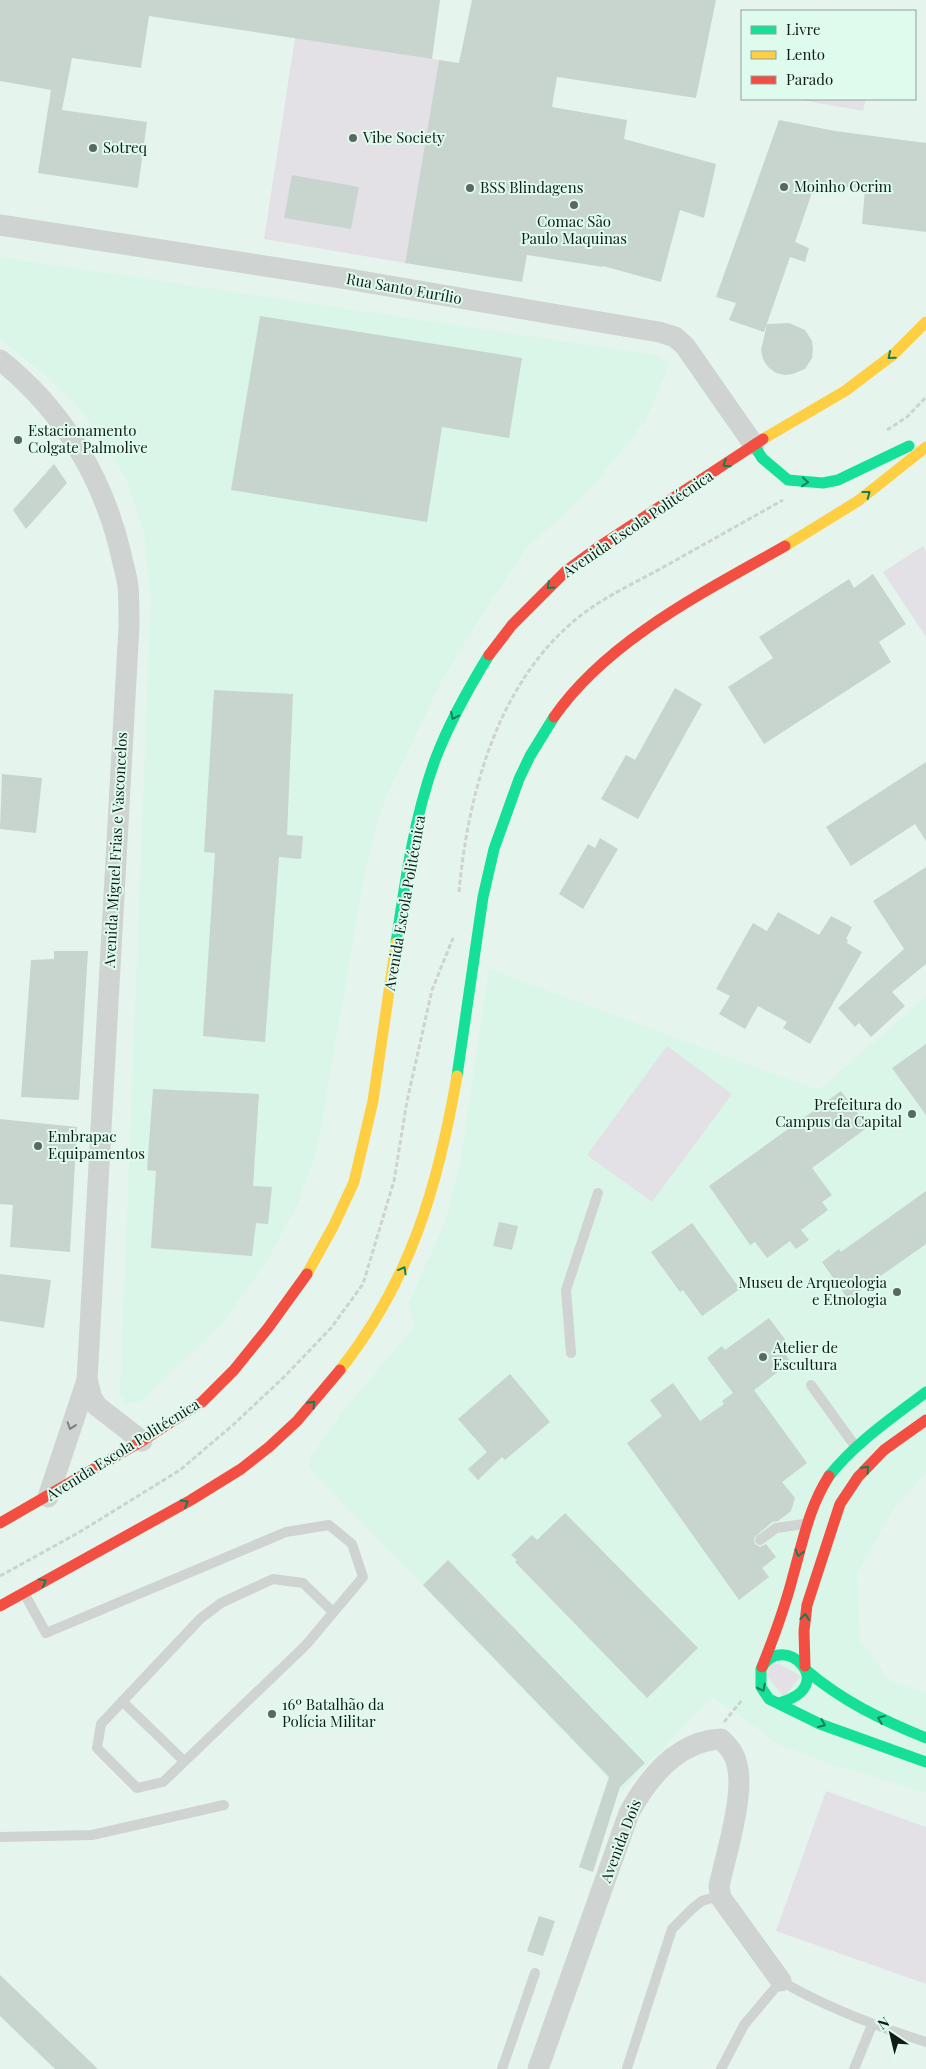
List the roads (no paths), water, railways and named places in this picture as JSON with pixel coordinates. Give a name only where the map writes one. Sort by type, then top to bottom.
[{"type":"main road","name":"Avenida Escola Politécnica","points":[[0,1523],[142,1441],[202,1402],[234,1370],[268,1328],[311,1269],[354,1182],[373,1101],[405,884],[420,810],[435,760],[465,693],[490,654],[512,625],[566,571],[600,546],[754,445],[845,391],[894,354],[926,322]]},
{"type":"main road","points":[[754,445],[762,458],[788,480],[823,483],[838,480],[890,457],[926,437]]},
{"type":"main road","points":[[0,1606],[184,1504],[242,1468],[281,1436],[317,1399],[366,1335],[407,1262],[422,1225],[439,1164],[469,998],[483,896],[499,834],[515,787],[534,748],[556,714],[595,669],[656,623],[855,503],[926,446]]},
{"type":"main road","points":[[926,1392],[856,1447],[841,1462],[820,1490],[807,1524],[786,1601],[758,1680],[763,1692],[770,1699],[820,1724],[926,1762]]},
{"type":"main road","points":[[778,1702],[792,1702],[802,1694],[808,1681],[804,1631],[807,1605],[840,1504],[858,1477],[884,1450],[926,1420]]},
{"type":"main road","points":[[762,1667],[770,1657],[783,1654],[795,1657],[825,1687],[848,1702],[870,1715],[926,1738]]},
{"type":"street","name":"Rua Santo Eurílio","points":[[0,225],[342,278],[659,332],[675,337],[686,346],[754,445]]},
{"type":"street","name":"Avenida Miguel Frias e Vasconcelos","points":[[0,360],[46,405],[68,430],[86,460],[108,510],[128,586],[129,626],[87,1380],[48,1496]]},
{"type":"street","name":"Avenida Miguel Frias e Vasconcelos","points":[[87,1380],[92,1398],[97,1406],[142,1441]]},
{"type":"street","name":"Avenida Dois","points":[[538,2069],[629,1813],[640,1793],[676,1754],[709,1740],[721,1739],[731,1750],[737,1763],[739,1792],[719,1886],[720,1895]]},
{"type":"street","points":[[720,1895],[729,1911],[753,1940],[781,1981]]},
{"type":"lane","points":[[571,1353],[566,1290],[598,1193]]},
{"type":"lane","points":[[811,1385],[856,1447]]},
{"type":"lane","points":[[760,1540],[776,1528],[807,1524]]},
{"type":"lane","points":[[24,1592],[46,1634],[286,1532],[329,1525],[352,1544],[363,1577],[306,1644],[163,1782],[137,1788],[97,1748],[101,1724],[200,1619],[221,1603],[273,1579],[303,1583],[333,1612]]},
{"type":"lane","points":[[122,1701],[184,1761]]},
{"type":"lane","points":[[0,1837],[92,1835],[224,1805]]},
{"type":"lane","points":[[628,2068],[672,1929],[702,1901],[720,1895]]},
{"type":"lane","points":[[502,2069],[536,1972]]},
{"type":"lane","points":[[721,2069],[744,2025],[781,1981],[813,2000],[872,2025],[926,2042]]},
{"type":"lane","points":[[854,2069],[872,2025]]},
{"type":"place","name":"Vibe Society","points":[[353,138]]},
{"type":"place","name":"Sotreq","points":[[93,148]]},
{"type":"place","name":"Moinho Ocrim","points":[[784,187]]},
{"type":"place","name":"BSS Blindagens","points":[[470,188]]},
{"type":"place","name":"Comac São Paulo Maquinas","points":[[574,205]]},
{"type":"place","name":"Estacionamento Colgate Palmolive","points":[[18,440]]},
{"type":"place","name":"Prefeitura do Campus da Capital","points":[[912,1114]]},
{"type":"place","name":"Embrapac Equipamentos","points":[[38,1146]]},
{"type":"place","name":"Museu de Arqueologia e Etnologia","points":[[897,1292]]},
{"type":"place","name":"Atelier de Escultura","points":[[763,1357]]},
{"type":"place","name":"16º Batalhão da Polícia Militar","points":[[272,1714]]}]
